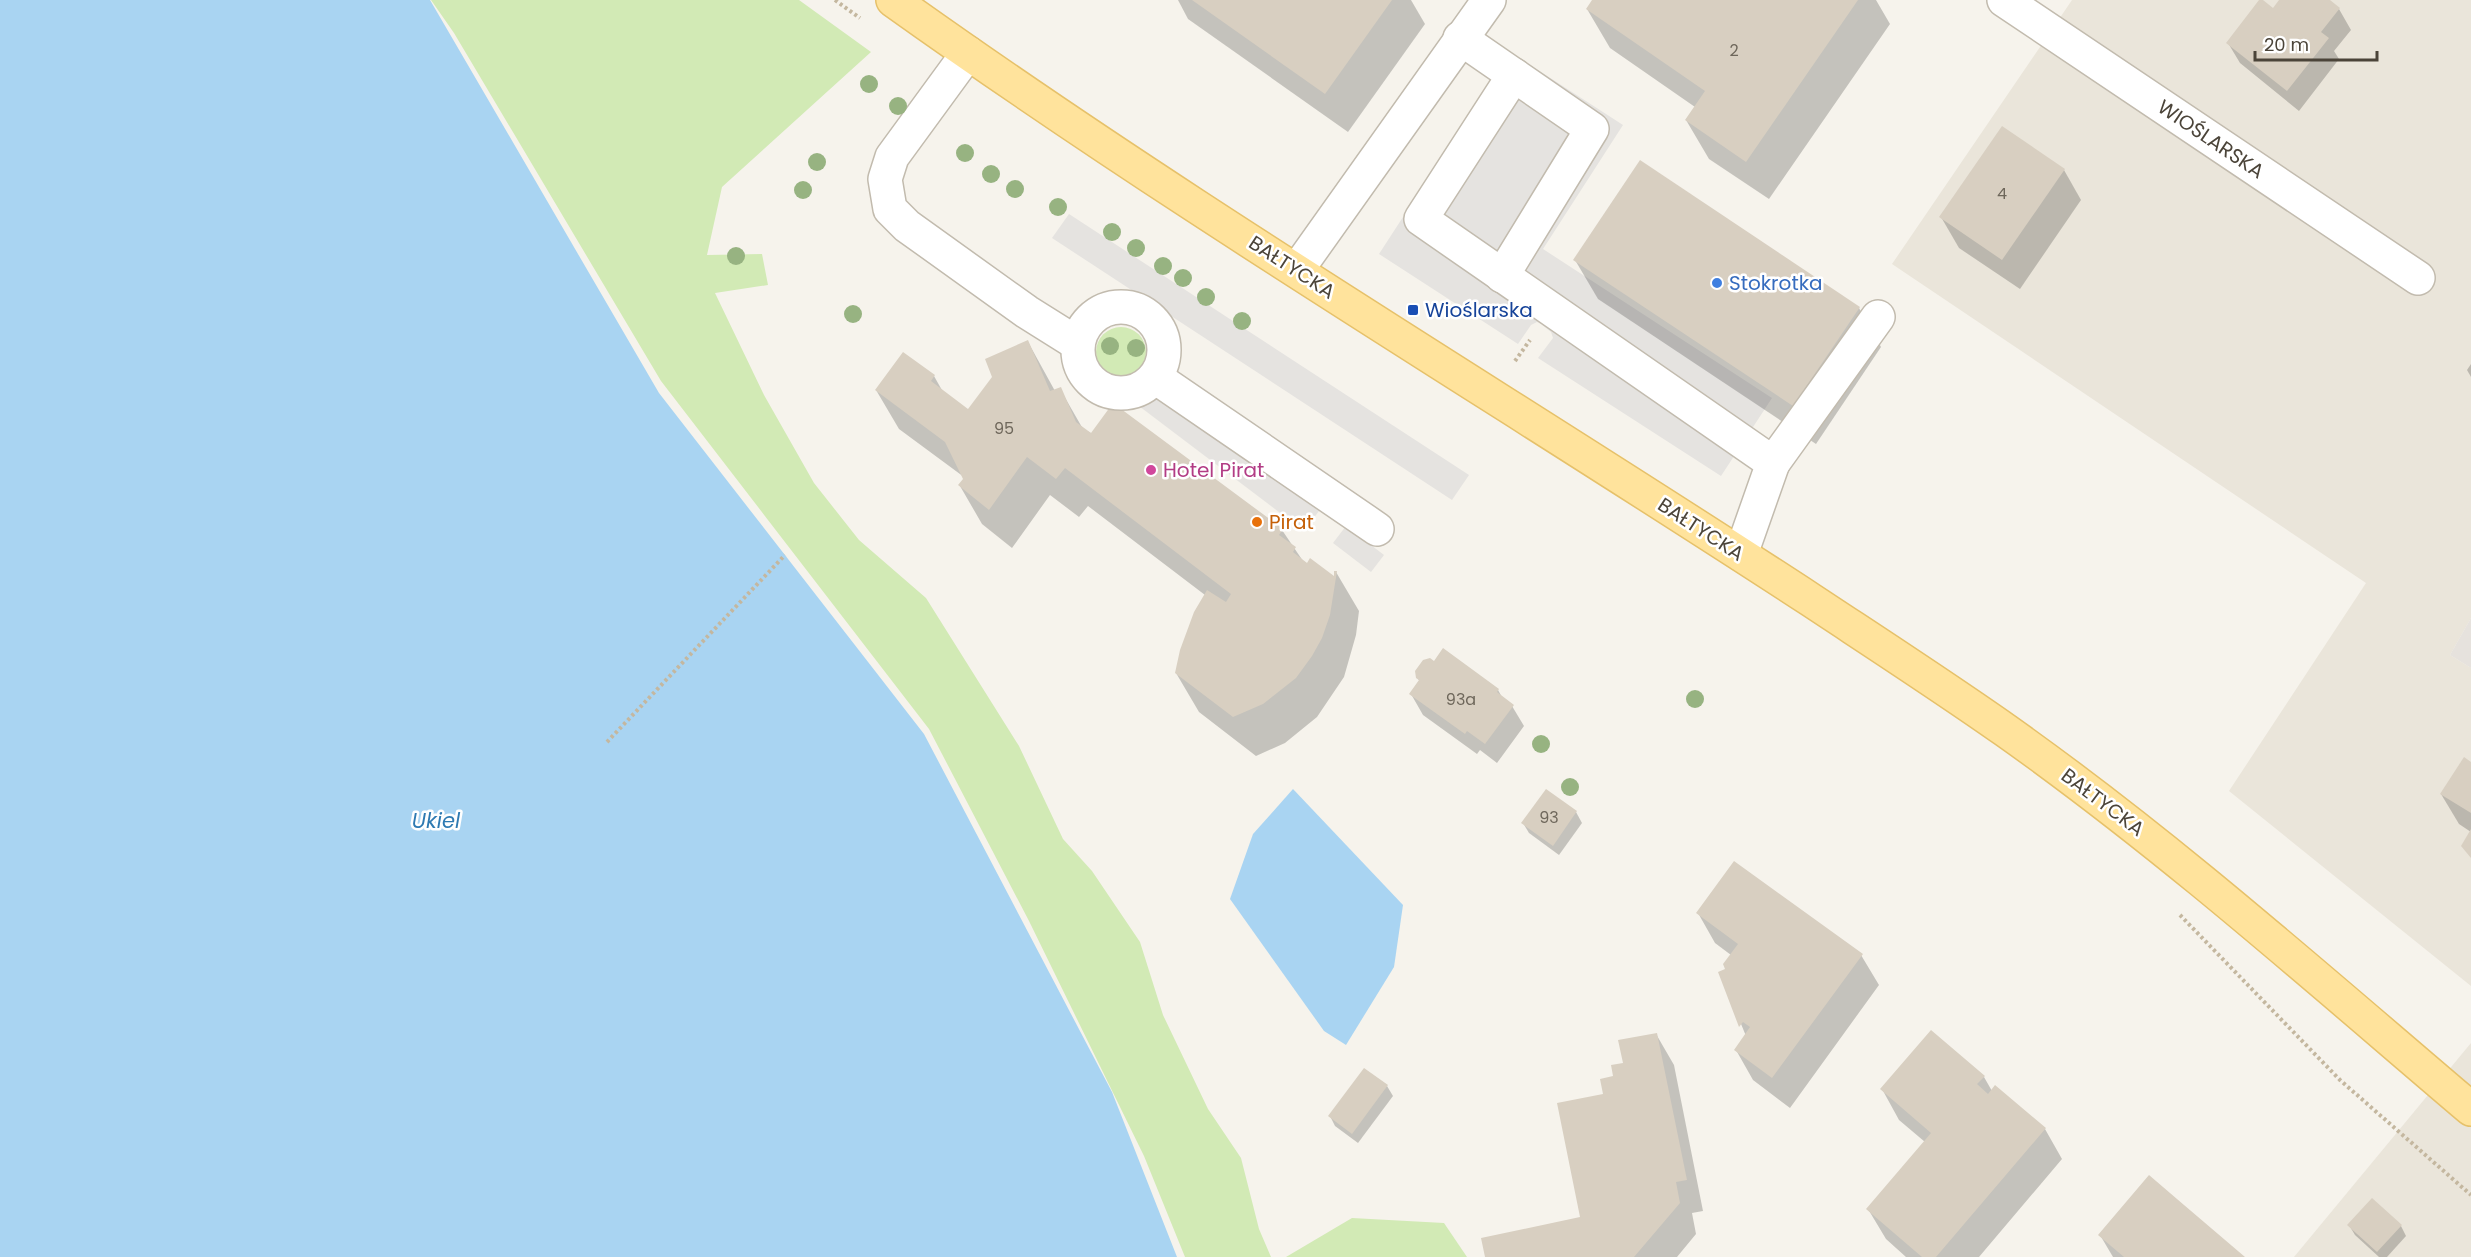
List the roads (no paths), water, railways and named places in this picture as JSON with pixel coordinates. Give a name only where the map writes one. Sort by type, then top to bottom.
[{"type":"main road","name":"BAŁTYCKA","points":[[893,0],[1134,166],[1741,554],[1913,667],[2075,781],[2258,926],[2471,1109]]},
{"type":"street","points":[[1297,270],[1489,0]]},
{"type":"street","name":"WIOŚLARSKA","points":[[2004,0],[2418,278]]},
{"type":"street","points":[[1460,38],[1592,129],[1502,276]]},
{"type":"street","points":[[968,53],[892,157],[885,179],[890,209],[907,226],[1027,312],[1078,344]]},
{"type":"street","points":[[1514,75],[1420,219],[1773,463]]},
{"type":"street","points":[[1131,307],[1155,323],[1162,335],[1164,350],[1162,364],[1155,377],[1145,386],[1118,393],[1093,382],[1084,371],[1079,358],[1078,344],[1082,331],[1091,319],[1110,309],[1131,307]]},
{"type":"street","points":[[1741,554],[1773,463],[1878,317]]},
{"type":"street","points":[[1155,377],[1377,529]]},
{"type":"water","name":"Ukiel","points":[[0,0],[430,0],[659,393],[924,734],[1112,1092],[1177,1257],[0,1257]]},
{"type":"water","points":[[1293,789],[1403,905],[1394,967],[1346,1045],[1324,1031],[1230,899],[1253,834]]},
{"type":"place","name":"Stokrotka","points":[[1717,283]]},
{"type":"place","name":"Wioślarska","points":[[1413,310]]},
{"type":"place","name":"Hotel Pirat","points":[[1151,470]]},
{"type":"place","name":"Pirat","points":[[1257,522]]}]
